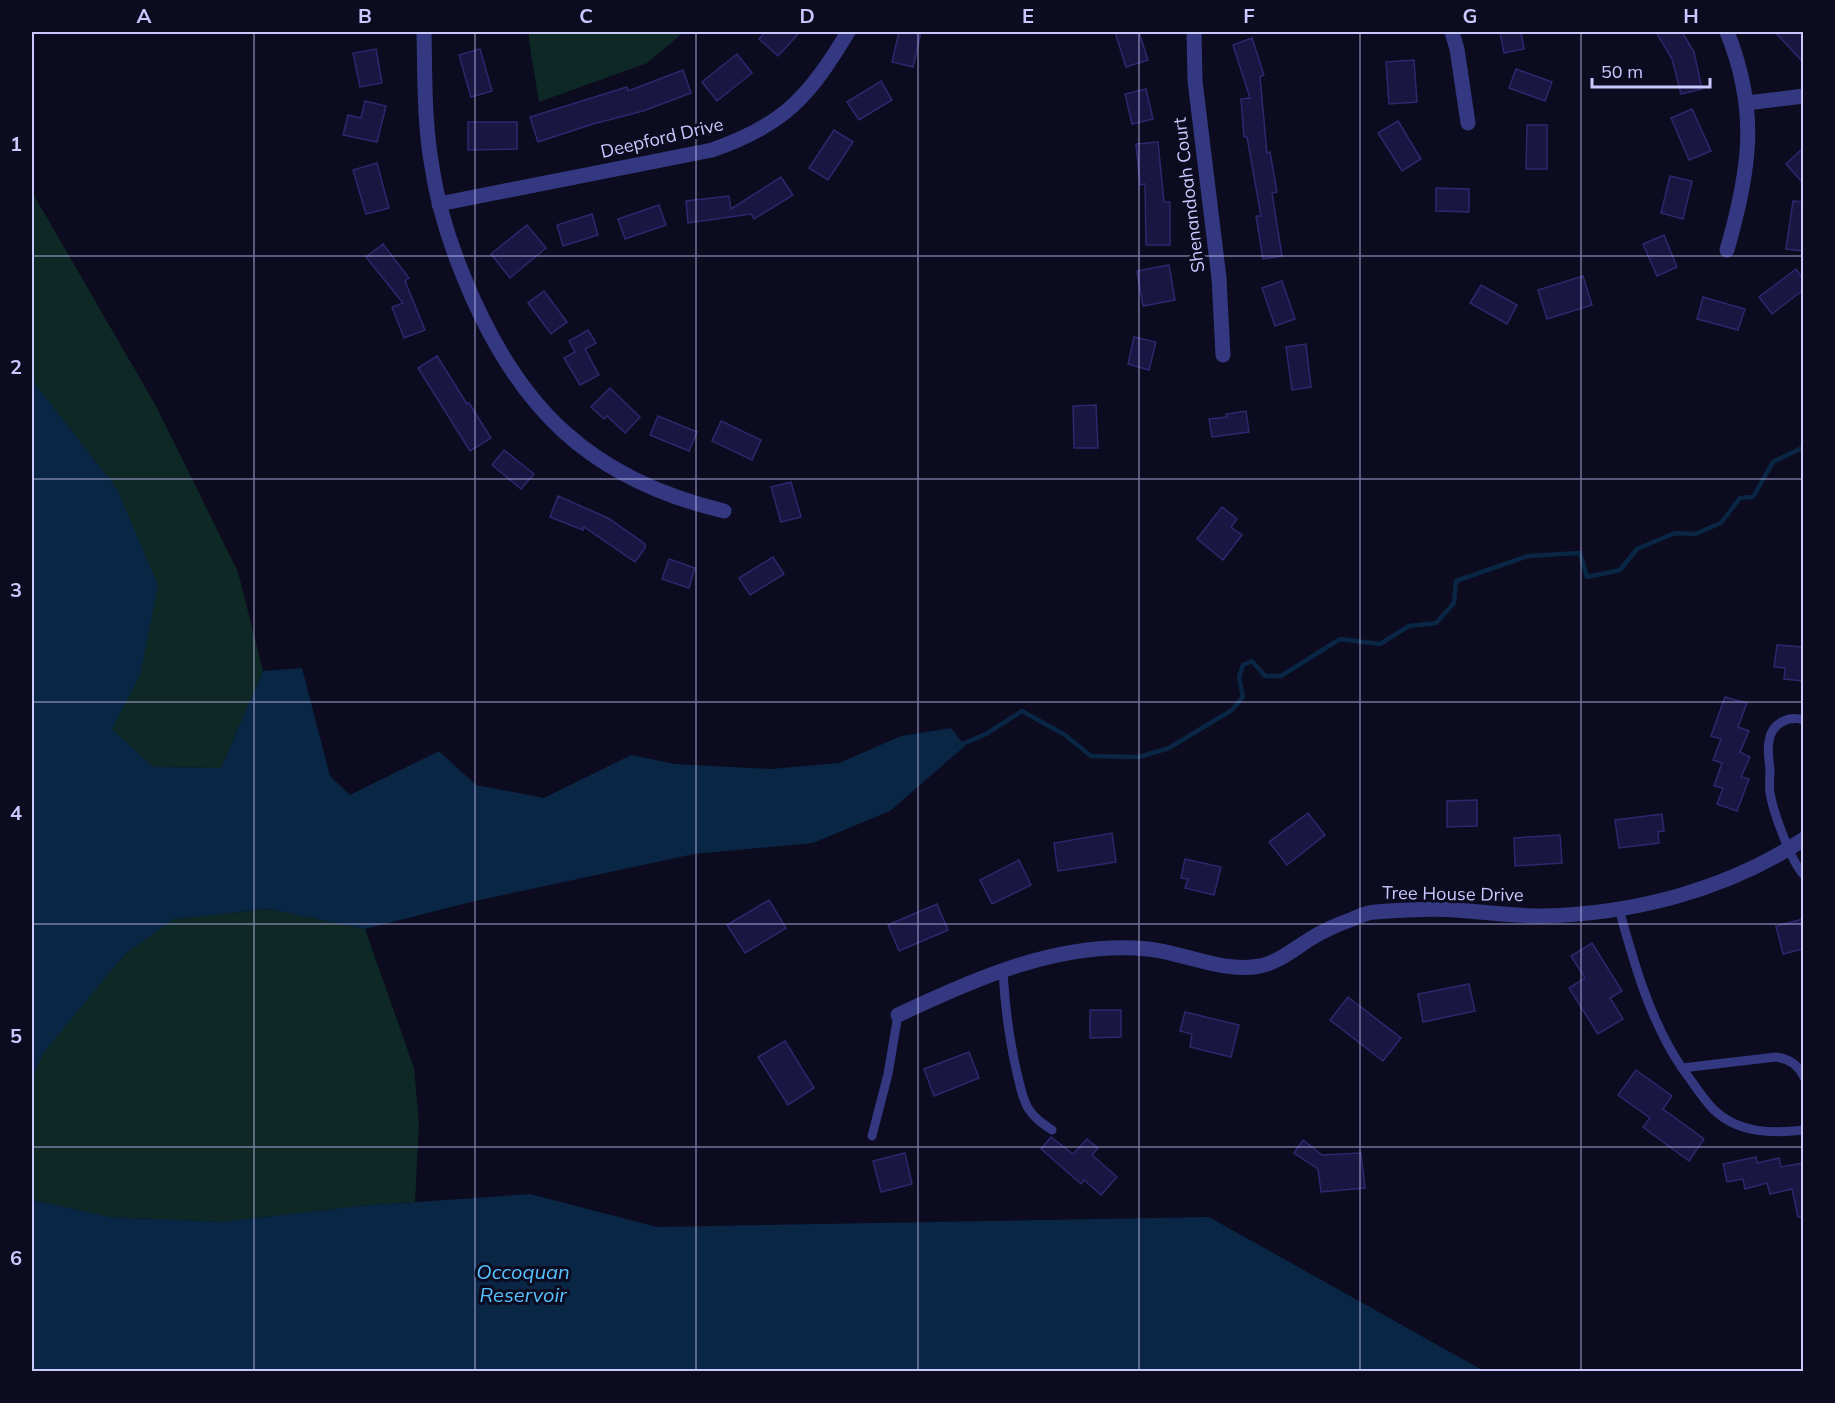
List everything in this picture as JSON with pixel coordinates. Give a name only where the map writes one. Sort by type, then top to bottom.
[{"type":"street","points":[[423,32],[427,126],[431,166],[439,204],[451,244],[493,342],[517,379],[545,413],[571,439],[594,457],[656,490],[690,503],[724,511]]},
{"type":"street","name":"Deepford Drive","points":[[439,204],[712,150],[738,141],[762,129],[788,111],[812,88],[848,32]]},
{"type":"street","name":"Shenandoah Court","points":[[1194,32],[1195,81],[1219,278],[1222,355]]},
{"type":"street","points":[[1452,32],[1457,48],[1468,123]]},
{"type":"street","points":[[1727,32],[1737,57],[1747,103],[1749,133],[1746,170],[1739,208],[1727,250]]},
{"type":"street","points":[[1747,103],[1803,96]]},
{"type":"street","name":"Tree House Drive","points":[[898,1015],[971,983],[1003,972],[1056,956],[1088,950],[1146,949],[1179,954],[1227,967],[1245,968],[1280,959],[1341,923],[1371,912],[1455,910],[1540,916],[1619,909],[1687,894],[1718,883],[1756,866],[1803,839]]},
{"type":"lane","points":[[1803,720],[1787,719],[1778,724],[1768,741],[1770,793],[1788,849],[1803,875]]},
{"type":"lane","points":[[1619,909],[1647,999],[1671,1051],[1712,1108],[1725,1119],[1740,1127],[1756,1131],[1803,1130]]},
{"type":"lane","points":[[1003,972],[1005,1007],[1022,1095],[1037,1120],[1052,1130]]},
{"type":"lane","points":[[872,1136],[888,1074],[898,1015]]},
{"type":"lane","points":[[1683,1068],[1776,1057],[1787,1059],[1797,1066],[1803,1077]]},
{"type":"green space","points":[[529,32],[684,32],[647,63],[539,102]]},
{"type":"green space","points":[[32,192],[156,406],[238,572],[263,671],[221,768],[153,767],[111,729],[140,675],[117,489],[32,380]]},
{"type":"green space","points":[[269,909],[365,929],[414,1068],[419,1123],[415,1202],[359,1206],[223,1222],[110,1217],[32,1200],[32,1078],[43,1052],[125,954],[174,919]]},
{"type":"water","points":[[32,380],[117,489],[158,585],[140,675],[112,729],[153,767],[221,768],[263,671],[302,668],[330,776],[350,795],[439,751],[476,785],[544,798],[631,755],[675,764],[771,769],[839,763],[901,736],[951,728],[965,746],[890,811],[813,843],[694,854],[471,902],[365,929],[269,909],[174,919],[125,954],[44,1052],[32,1078]]},
{"type":"water","name":"Occoquan Reservoir","points":[[530,1194],[657,1227],[1209,1217],[1484,1371],[32,1371],[32,1200],[110,1217],[223,1222],[359,1206]]},
{"type":"building","points":[[765,32],[800,32],[778,56],[759,39]]},
{"type":"building","points":[[899,32],[921,32],[913,67],[892,62]]},
{"type":"building","points":[[1115,32],[1139,32],[1148,60],[1126,67]]},
{"type":"building","points":[[1500,32],[1521,32],[1524,49],[1504,53]]},
{"type":"building","points":[[1656,32],[1682,32],[1694,52],[1702,89],[1681,94],[1672,59]]},
{"type":"building","points":[[1775,32],[1803,32],[1803,62]]},
{"type":"building","points":[[1252,38],[1264,75],[1260,77],[1267,153],[1270,152],[1277,192],[1272,193],[1282,256],[1263,259],[1256,216],[1261,216],[1247,137],[1244,137],[1241,99],[1250,98],[1233,45]]},
{"type":"building","points":[[376,49],[382,83],[360,87],[353,53]]},
{"type":"building","points":[[480,49],[492,91],[471,97],[459,55]]},
{"type":"building","points":[[737,54],[752,73],[717,101],[702,82]]},
{"type":"building","points":[[1414,60],[1417,102],[1389,104],[1386,62]]},
{"type":"building","points":[[1516,69],[1552,82],[1545,101],[1509,88]]},
{"type":"building","points":[[683,70],[691,93],[643,111],[538,142],[530,117],[627,87],[628,91]]},
{"type":"building","points":[[881,81],[892,100],[859,120],[847,102]]},
{"type":"building","points":[[1146,89],[1153,119],[1132,124],[1125,94]]},
{"type":"building","points":[[365,101],[386,106],[377,142],[343,135],[348,115],[361,118]]},
{"type":"building","points":[[1692,109],[1711,151],[1689,160],[1671,118]]},
{"type":"building","points":[[1398,121],[1421,159],[1402,171],[1378,133]]},
{"type":"building","points":[[468,122],[517,122],[517,149],[468,150]]},
{"type":"building","points":[[1527,125],[1547,125],[1547,169],[1526,169]]},
{"type":"building","points":[[834,130],[853,142],[828,180],[809,168]]},
{"type":"building","points":[[1158,142],[1164,202],[1170,202],[1170,245],[1146,245],[1145,184],[1140,185],[1136,144]]},
{"type":"building","points":[[1803,148],[1803,183],[1786,164]]},
{"type":"building","points":[[377,163],[389,208],[366,214],[353,170]]},
{"type":"building","points":[[1670,176],[1692,181],[1683,219],[1661,213]]},
{"type":"building","points":[[781,177],[793,195],[754,219],[751,214],[688,223],[686,201],[729,196],[731,209]]},
{"type":"building","points":[[1436,188],[1469,189],[1469,212],[1436,211]]},
{"type":"building","points":[[1793,201],[1803,202],[1803,251],[1786,249]]},
{"type":"building","points":[[659,205],[666,225],[625,239],[618,219]]},
{"type":"building","points":[[592,214],[598,235],[563,246],[557,225]]},
{"type":"building","points":[[527,225],[546,248],[510,278],[491,254]]},
{"type":"building","points":[[1664,235],[1677,267],[1657,276],[1643,244]]},
{"type":"building","points":[[383,244],[409,278],[405,281],[425,330],[404,338],[392,307],[403,303],[366,257]]},
{"type":"building","points":[[1169,265],[1175,300],[1143,306],[1137,271]]},
{"type":"building","points":[[1796,269],[1803,279],[1803,290],[1772,314],[1759,297]]},
{"type":"building","points":[[1583,276],[1592,305],[1547,319],[1538,290]]},
{"type":"building","points":[[1282,281],[1295,319],[1275,326],[1262,288]]},
{"type":"building","points":[[1481,285],[1517,305],[1507,324],[1470,303]]},
{"type":"building","points":[[544,291],[567,322],[551,334],[528,303]]},
{"type":"building","points":[[1703,297],[1745,309],[1738,330],[1697,319]]},
{"type":"building","points":[[588,330],[596,343],[585,349],[599,375],[580,385],[564,358],[575,352],[569,341]]},
{"type":"building","points":[[1134,337],[1156,342],[1149,370],[1128,364]]},
{"type":"building","points":[[1306,344],[1311,387],[1292,390],[1286,347]]},
{"type":"building","points":[[437,356],[491,438],[470,451],[418,368]]},
{"type":"building","points":[[610,388],[640,417],[625,433],[607,416],[604,419],[591,407]]},
{"type":"building","points":[[1096,405],[1098,448],[1074,448],[1073,406]]},
{"type":"building","points":[[1246,411],[1249,432],[1212,437],[1209,419],[1227,417],[1226,414]]},
{"type":"building","points":[[658,416],[697,432],[689,451],[650,435]]},
{"type":"building","points":[[721,421],[761,440],[752,460],[712,441]]},
{"type":"building","points":[[504,450],[534,474],[521,489],[492,465]]},
{"type":"building","points":[[791,482],[801,517],[781,522],[771,487]]},
{"type":"building","points":[[558,496],[608,518],[645,544],[645,548],[635,562],[584,527],[583,530],[550,517]]},
{"type":"building","points":[[1222,507],[1237,519],[1231,527],[1242,535],[1223,560],[1197,539]]},
{"type":"building","points":[[773,557],[784,574],[750,595],[739,578]]},
{"type":"building","points":[[669,559],[695,568],[689,588],[662,579]]},
{"type":"building","points":[[1777,645],[1803,647],[1803,681],[1784,679],[1785,668],[1774,667]]},
{"type":"building","points":[[1725,697],[1747,703],[1738,727],[1749,731],[1740,752],[1750,757],[1741,777],[1749,779],[1737,811],[1717,804],[1723,788],[1714,786],[1722,763],[1713,760],[1721,739],[1711,736]]},
{"type":"building","points":[[1477,800],[1477,826],[1447,827],[1447,801]]},
{"type":"building","points":[[1308,813],[1325,835],[1287,865],[1269,842]]},
{"type":"building","points":[[1662,814],[1664,831],[1658,832],[1659,843],[1619,848],[1615,820]]},
{"type":"building","points":[[1112,833],[1116,862],[1058,871],[1054,843]]},
{"type":"building","points":[[1560,835],[1562,863],[1515,866],[1514,838]]},
{"type":"building","points":[[1185,859],[1221,867],[1214,895],[1185,888],[1188,879],[1181,878]]},
{"type":"building","points":[[1019,860],[1031,885],[992,904],[980,880]]},
{"type":"building","points":[[769,900],[786,928],[745,953],[727,925]]},
{"type":"building","points":[[937,904],[948,930],[899,951],[888,925]]},
{"type":"building","points":[[1803,919],[1803,949],[1783,954],[1776,926]]},
{"type":"building","points":[[1592,943],[1622,991],[1610,998],[1623,1019],[1598,1034],[1569,988],[1585,978],[1571,956]]},
{"type":"building","points":[[1469,984],[1475,1011],[1423,1022],[1418,994]]},
{"type":"building","points":[[1348,997],[1401,1038],[1383,1061],[1330,1020]]},
{"type":"building","points":[[1090,1010],[1121,1010],[1121,1037],[1090,1038]]},
{"type":"building","points":[[1185,1012],[1239,1025],[1231,1057],[1190,1047],[1192,1034],[1180,1031]]},
{"type":"building","points":[[785,1041],[814,1088],[788,1105],[758,1057]]},
{"type":"building","points":[[969,1052],[979,1078],[934,1096],[924,1069]]},
{"type":"building","points":[[1636,1070],[1672,1096],[1663,1109],[1704,1139],[1689,1161],[1643,1127],[1650,1118],[1618,1095]]},
{"type":"building","points":[[1051,1137],[1073,1154],[1087,1139],[1098,1148],[1092,1155],[1117,1177],[1101,1195],[1084,1180],[1081,1184],[1041,1149]]},
{"type":"building","points":[[1303,1140],[1322,1155],[1361,1153],[1365,1188],[1321,1192],[1318,1169],[1294,1153]]},
{"type":"building","points":[[905,1153],[912,1184],[881,1192],[873,1161]]},
{"type":"building","points":[[1756,1157],[1757,1163],[1779,1158],[1781,1167],[1803,1163],[1803,1217],[1798,1217],[1792,1189],[1770,1194],[1767,1183],[1745,1189],[1743,1179],[1727,1182],[1723,1164]]},
{"type":"waterway","points":[[958,746],[986,734],[1022,711],[1065,735],[1091,756],[1139,757],[1169,748],[1232,710],[1243,697],[1239,677],[1243,665],[1252,661],[1265,676],[1281,676],[1340,639],[1380,644],[1409,626],[1436,623],[1454,603],[1456,581],[1528,556],[1580,553],[1587,577],[1620,570],[1637,549],[1675,533],[1695,534],[1721,523],[1740,498],[1753,497],[1773,462],[1804,447]]}]
